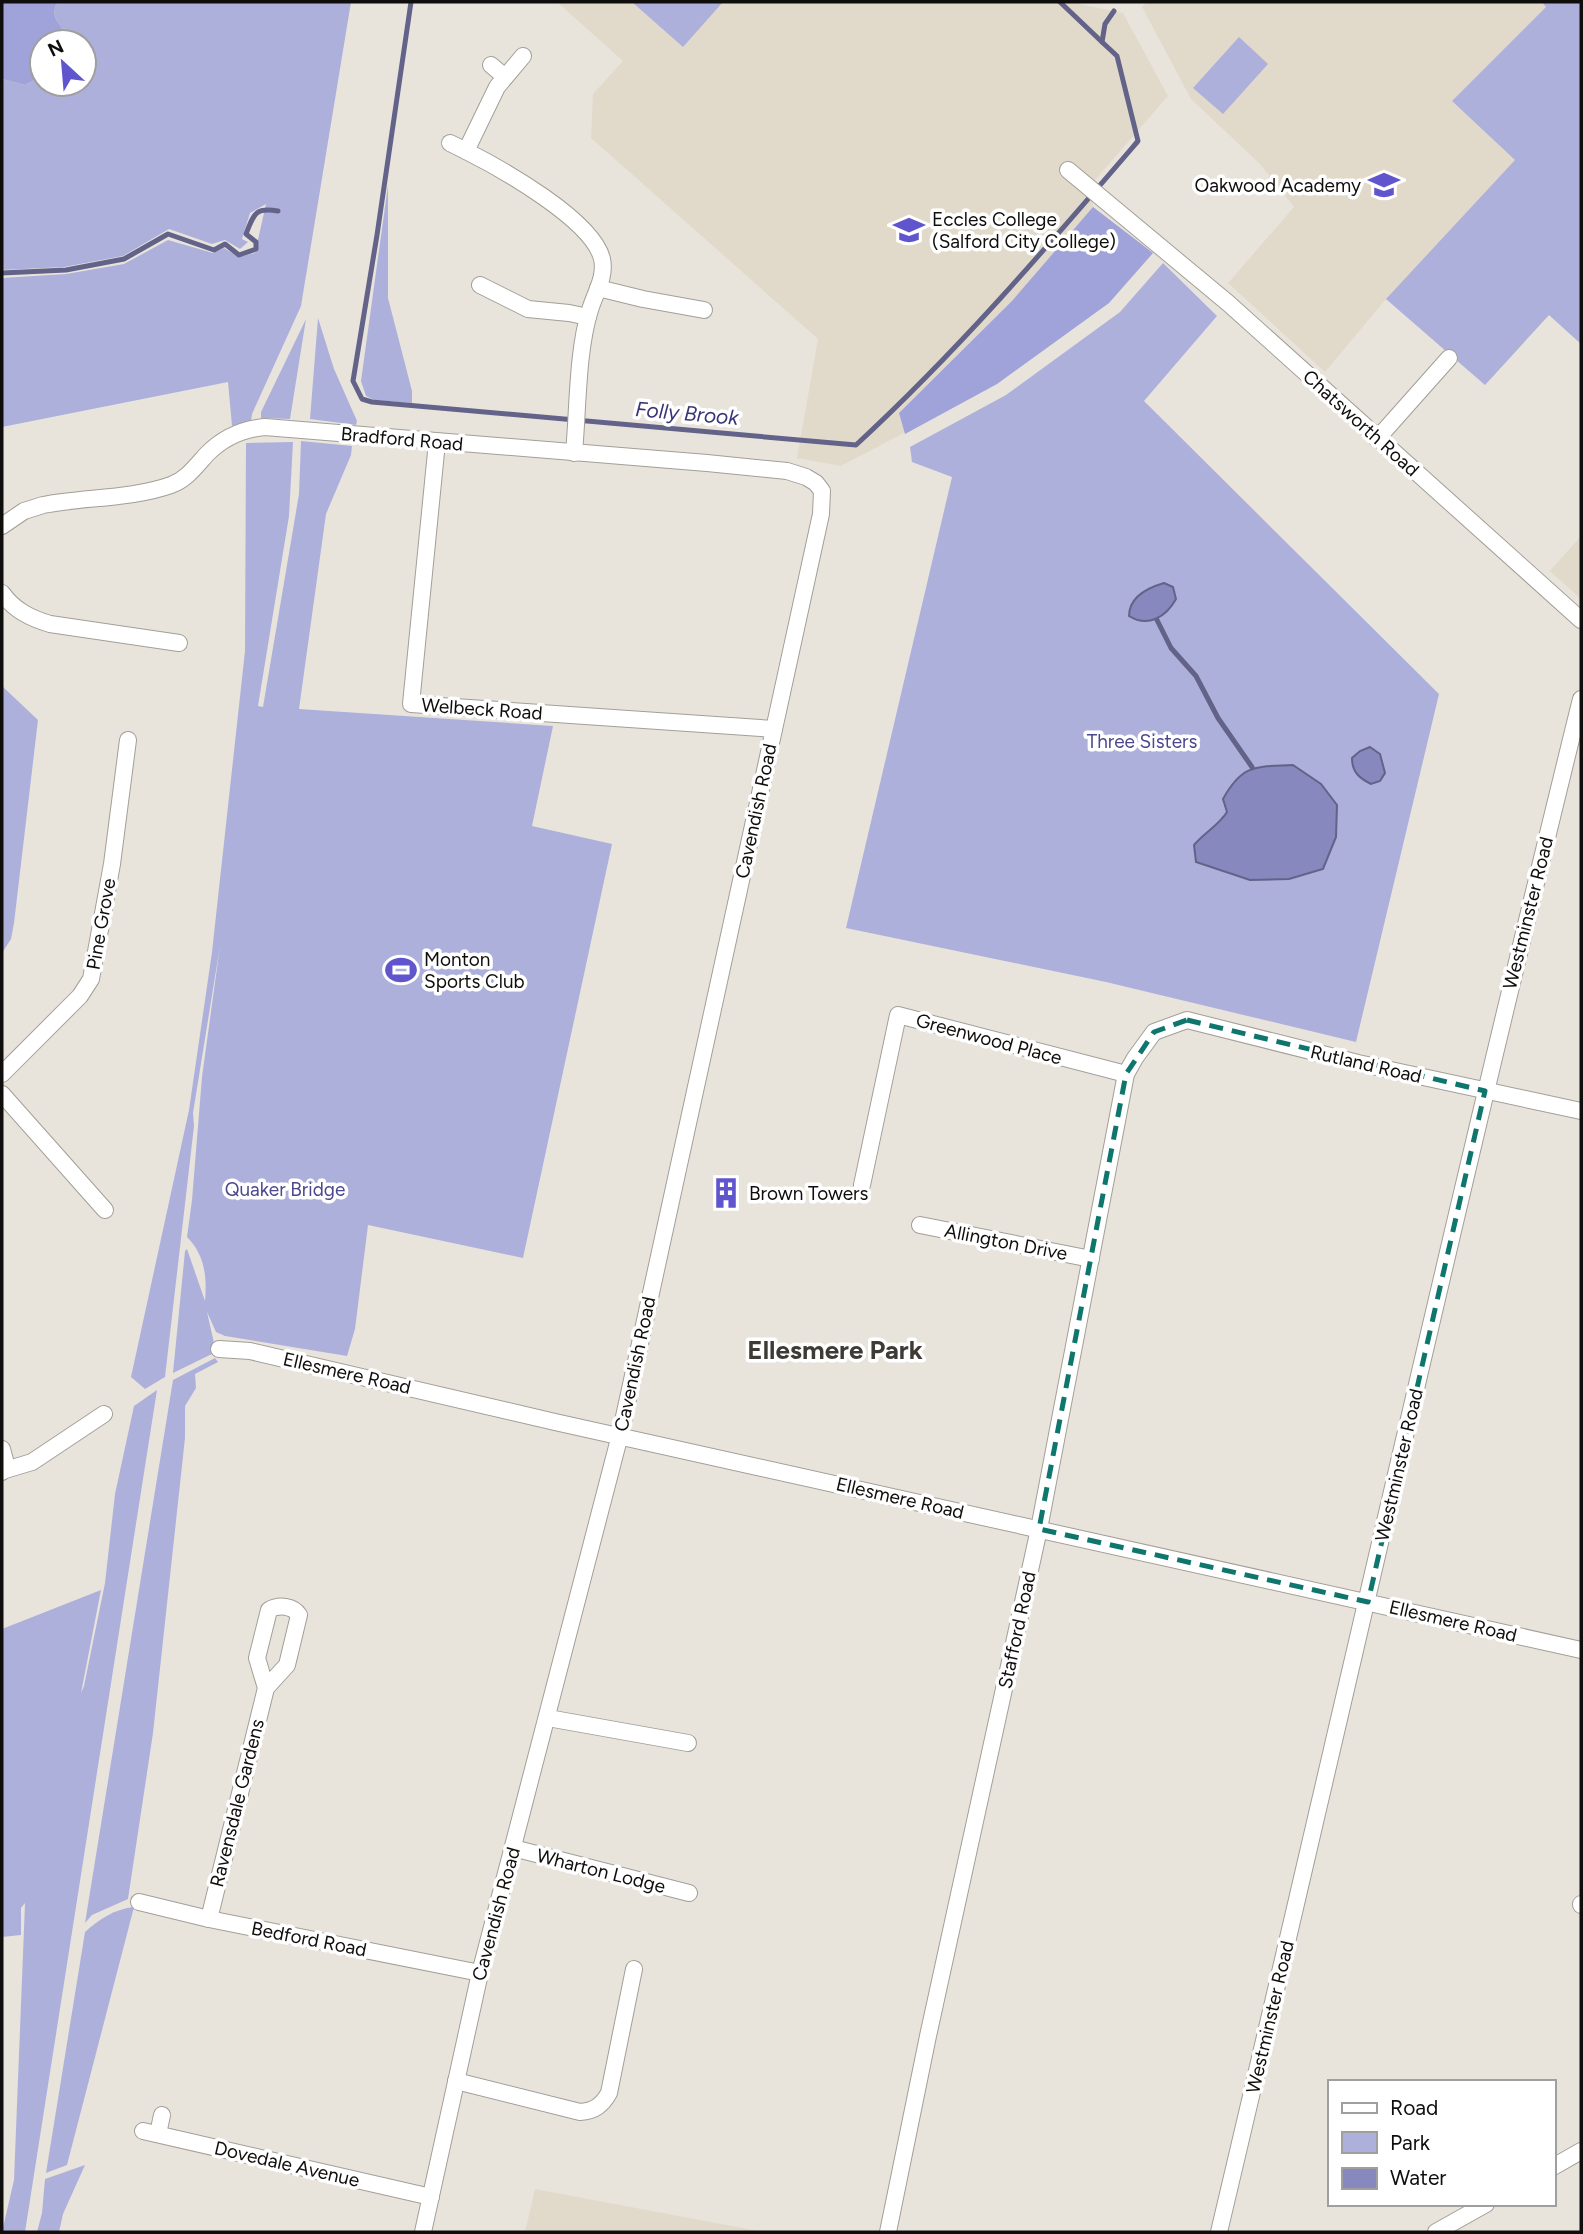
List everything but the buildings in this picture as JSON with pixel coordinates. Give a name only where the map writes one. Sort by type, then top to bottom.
[{"type":"street","points":[[466,151],[491,97],[523,56]]},
{"type":"street","points":[[491,65],[505,77]]},
{"type":"street","points":[[450,143],[532,187],[585,233],[601,258],[601,279],[588,317],[575,453]]},
{"type":"street","name":"Chatsworth Road","points":[[1074,175],[1228,303],[1581,620]]},
{"type":"street","points":[[480,285],[528,309],[588,317]]},
{"type":"street","points":[[598,288],[704,310]]},
{"type":"street","points":[[1377,439],[1449,358]]},
{"type":"street","name":"Bradford Road","points":[[2,526],[24,511],[43,505],[168,486],[189,474],[225,440],[255,428],[787,471],[806,477],[822,491]]},
{"type":"street","name":"Welbeck Road","points":[[437,442],[411,704],[774,729]]},
{"type":"street","name":"Cavendish Road","points":[[423,2232],[480,1973],[620,1435],[821,514],[822,491]]},
{"type":"street","points":[[2,593],[30,618],[50,624],[179,643]]},
{"type":"street","name":"Westminster Road","points":[[1219,2232],[1485,1091],[1581,699]]},
{"type":"street","name":"Pine Grove","points":[[2,1073],[80,996],[91,979],[112,864],[128,740]]},
{"type":"street","name":"Greenwood Place","points":[[862,1185],[898,1015],[1126,1074]]},
{"type":"street","name":"Rutland Road","points":[[1154,1032],[1187,1020],[1358,1063],[1581,1111]]},
{"type":"street","name":"Stafford Road","points":[[888,2232],[928,2036],[1039,1530],[1126,1074],[1154,1032]]},
{"type":"street","points":[[2,1094],[105,1210]]},
{"type":"street","name":"Allington Drive","points":[[920,1225],[1091,1259]]},
{"type":"street","name":"Ellesmere Road","points":[[219,1349],[250,1351],[1581,1650]]},
{"type":"street","points":[[2,1472],[32,1462],[104,1414]]},
{"type":"street","points":[[2,1449],[5,1460],[2,1472]]},
{"type":"street","name":"Ravensdale Gardens","points":[[209,1919],[266,1688]]},
{"type":"street","points":[[548,1718],[688,1743]]},
{"type":"street","name":"Wharton Lodge","points":[[513,1849],[689,1893]]},
{"type":"street","name":"Bedford Road","points":[[139,1902],[209,1919],[480,1973]]},
{"type":"street","points":[[456,2081],[580,2112],[595,2109],[604,2102],[609,2093],[637,1993],[634,1969]]},
{"type":"street","name":"Dovedale Avenue","points":[[162,2115],[150,2133],[431,2197]]},
{"type":"street","points":[[1555,2165],[1581,2151]]},
{"type":"street","points":[[1436,2232],[1482,2206]]},
{"type":"highlighted area","points":[[1187,1020],[1485,1091],[1368,1602],[1039,1529],[1126,1074],[1154,1032]]},
{"type":"shaded area","points":[[2,2],[57,2],[55,14],[62,28],[28,28],[28,83],[2,79]]},
{"type":"shaded area","name":"Eccles College (Salford City College)","points":[[557,2],[1070,2],[1123,13],[1168,96],[1089,187],[1093,207],[1153,253],[1109,303],[997,384],[841,466],[797,458],[818,339],[591,138],[593,94],[623,61]]},
{"type":"shaded area","name":"Oakwood Academy","points":[[1147,2],[1542,2],[1560,20],[1581,344],[1549,315],[1485,385],[1386,299],[1325,372],[1228,283],[1294,207],[1259,163],[1191,99],[1142,7]]},
{"type":"shaded area","points":[[1093,207],[1153,253],[1109,303],[997,384],[905,434],[899,413],[1012,301]]},
{"type":"shaded area","points":[[1581,536],[1581,599],[1550,571]]},
{"type":"shaded area","points":[[535,2189],[764,2232],[525,2232]]},
{"type":"green space","points":[[57,2],[351,2],[301,306],[251,421],[232,426],[228,382],[2,427],[2,278],[66,274],[124,264],[168,240],[213,253],[224,248],[239,257],[255,253],[266,204],[250,213],[242,239],[248,242],[240,249],[225,240],[212,244],[169,229],[123,256],[64,267],[2,270],[2,79],[28,83],[28,98],[98,98],[98,28],[62,28],[56,19]]},
{"type":"green space","points":[[632,2],[723,2],[683,47]]},
{"type":"green space","points":[[1542,2],[1581,2],[1581,344],[1549,315],[1485,385],[1386,299],[1515,160],[1452,101],[1546,7]]},
{"type":"green space","points":[[1239,37],[1268,64],[1223,114],[1193,88]]},
{"type":"green space","points":[[388,185],[388,298],[412,391],[412,403],[374,400],[366,396],[361,381]]},
{"type":"green space","name":"Three Sisters","points":[[1163,263],[1217,316],[1144,401],[1439,694],[1356,1042],[1106,982],[846,928],[952,477],[912,462],[910,447],[1006,395],[1120,312]]},
{"type":"green space","points":[[318,318],[334,369],[357,421],[356,425],[310,419]]},
{"type":"green space","points":[[306,319],[290,419],[261,418],[261,412]]},
{"type":"green space","name":"Monton Sports Club","points":[[301,441],[352,446],[351,455],[326,514],[299,709],[553,726],[532,826],[612,844],[523,1258],[368,1225],[355,1329],[347,1356],[225,1336],[216,1332],[207,1312],[216,1352],[173,1373],[187,1249],[205,1301],[204,1267],[198,1251],[187,1237],[202,1077],[220,946],[193,1113],[194,1126],[165,1377],[145,1389],[131,1377],[189,1110],[212,952],[245,651],[246,443],[293,442],[289,516],[258,706],[263,707],[299,494]]},
{"type":"green space","points":[[2,686],[38,720],[14,923],[11,939],[2,953]]},
{"type":"green space","points":[[215,1358],[218,1362],[195,1374],[196,1388],[185,1406],[185,1438],[153,1733],[128,1899],[92,1915],[85,1923],[173,1380]]},
{"type":"green space","points":[[157,1390],[25,2232],[2,2232],[14,2180],[25,1903],[21,1908],[21,1935],[2,1937],[2,1629],[101,1590],[81,1693],[105,1583],[115,1494],[134,1406]]},
{"type":"green space","points":[[134,1907],[67,2165],[46,2173],[85,1932],[108,1915]]},
{"type":"green space","points":[[85,2165],[63,2214],[59,2232],[37,2232],[42,2213],[45,2179]]},
{"type":"water","points":[[1164,583],[1173,587],[1176,599],[1167,611],[1150,621],[1129,616],[1132,604],[1140,594]]},
{"type":"water","points":[[1370,747],[1380,754],[1385,773],[1380,781],[1371,784],[1357,774],[1352,758]]},
{"type":"water","points":[[1293,765],[1321,784],[1337,805],[1336,837],[1323,869],[1289,879],[1250,880],[1196,862],[1194,845],[1227,812],[1223,799],[1237,779],[1260,767]]},
{"type":"waterway","name":"Folly Brook","points":[[411,2],[353,381],[362,399],[856,445],[966,335],[1138,141],[1117,56],[1102,42],[1105,24],[1114,11]]},
{"type":"waterway","points":[[1060,2],[1102,42]]},
{"type":"waterway","name":"Folly Brook","points":[[2,273],[66,270],[124,259],[168,234],[214,250],[225,244],[239,255],[256,249],[256,242],[246,234],[256,214],[264,210],[278,211]]},
{"type":"waterway","points":[[1157,620],[1171,648],[1196,676],[1218,718],[1252,767]]},
{"type":"place","name":"Oakwood Academy","points":[[1384,185]]},
{"type":"place","name":"Eccles College (Salford City College)","points":[[909,230]]},
{"type":"place","name":"Monton Sports Club","points":[[401,970]]},
{"type":"place","name":"Brown Towers","points":[[726,1193]]},
{"type":"district","name":"Ellesmere Park","points":[[835,1350]]},
{"type":"park label","name":"Quaker Bridge","points":[[285,1189]]}]
